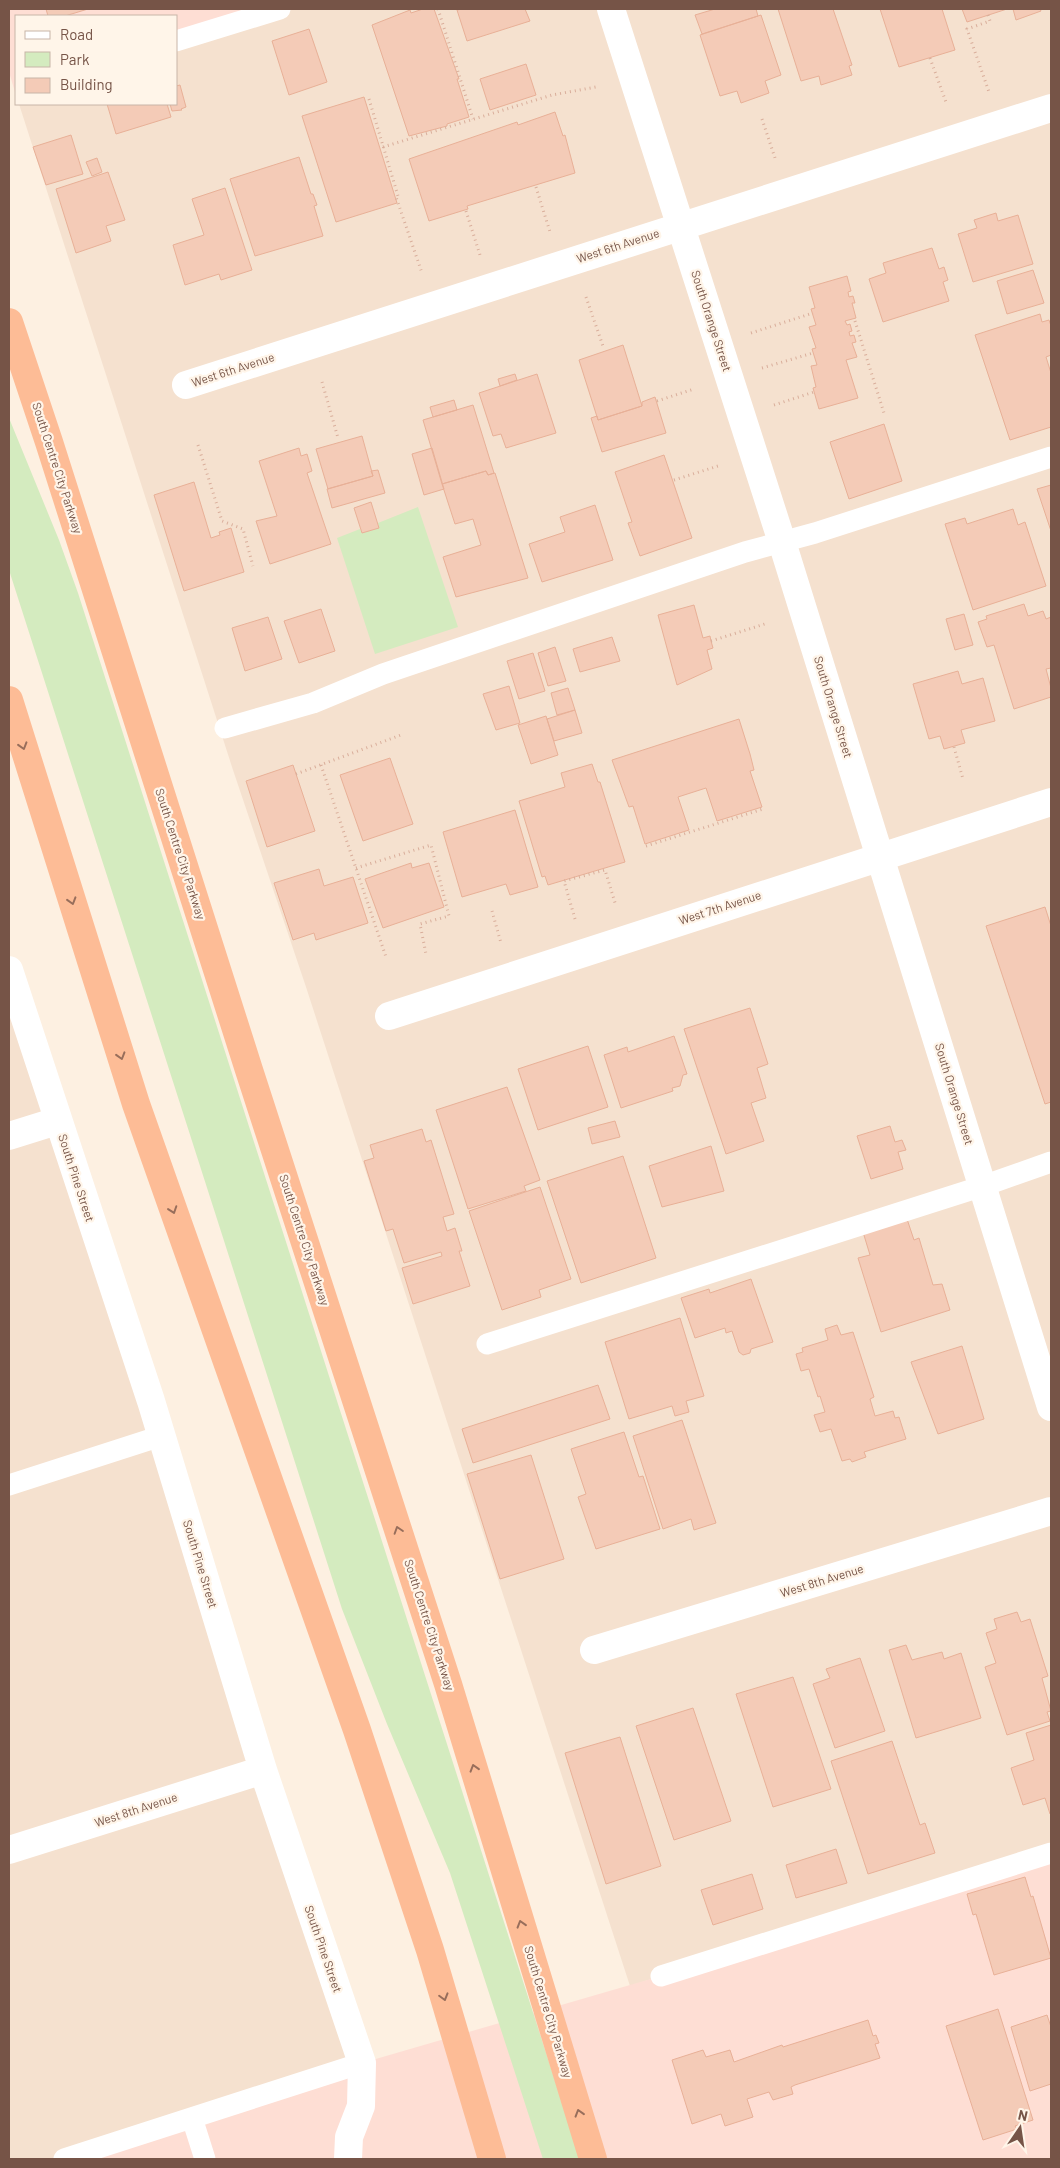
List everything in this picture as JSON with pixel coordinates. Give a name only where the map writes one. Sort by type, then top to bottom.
[{"type":"highway","name":"South Centre City Parkway","points":[[9,322],[448,1684],[593,2159]]},
{"type":"highway","points":[[9,700],[136,1104],[357,1730],[427,1941],[492,2159]]},
{"type":"street","name":"South Orange Street","points":[[611,9],[782,542],[1051,1407]]},
{"type":"street","name":"West 6th Avenue","points":[[186,385],[1051,108]]},
{"type":"street","name":"West 7th Avenue","points":[[389,1016],[1051,802]]},
{"type":"street","name":"South Pine Street","points":[[9,970],[161,1436],[263,1770],[362,2064],[361,2106],[349,2137],[348,2159]]},
{"type":"street","points":[[9,1136],[57,1121]]},
{"type":"street","name":"West 8th Avenue","points":[[594,1650],[1051,1511]]},
{"type":"street","name":"West 8th Avenue","points":[[9,1850],[263,1770]]},
{"type":"lane","points":[[178,41],[280,9]]},
{"type":"lane","points":[[225,728],[313,703],[383,674],[745,552],[815,533],[1051,457]]},
{"type":"lane","points":[[486,1344],[983,1186],[1051,1162]]},
{"type":"lane","points":[[9,1485],[161,1436]]},
{"type":"lane","points":[[661,1976],[1051,1852]]},
{"type":"lane","points":[[64,2159],[362,2064]]},
{"type":"lane","points":[[192,2118],[205,2159]]},
{"type":"path","points":[[438,9],[474,120]]},
{"type":"path","points":[[988,15],[990,21],[967,28],[989,92]]},
{"type":"path","points":[[930,58],[947,105]]},
{"type":"path","points":[[383,147],[552,95],[596,86]]},
{"type":"path","points":[[369,99],[398,196],[396,197],[422,273]]},
{"type":"path","points":[[762,119],[776,161]]},
{"type":"path","points":[[536,187],[550,233]]},
{"type":"path","points":[[466,211],[480,255]]},
{"type":"path","points":[[586,297],[604,349]]},
{"type":"path","points":[[750,333],[813,313]]},
{"type":"path","points":[[855,321],[884,413]]},
{"type":"path","points":[[762,368],[813,353]]},
{"type":"path","points":[[322,382],[338,438]]},
{"type":"path","points":[[657,401],[694,389]]},
{"type":"path","points":[[774,405],[814,392]]},
{"type":"path","points":[[198,445],[222,521],[243,529],[253,566]]},
{"type":"path","points":[[674,480],[718,466]]},
{"type":"path","points":[[711,641],[768,623]]},
{"type":"path","points":[[296,774],[401,735]]},
{"type":"path","points":[[954,747],[963,779]]},
{"type":"path","points":[[321,765],[386,957]]},
{"type":"path","points":[[646,846],[763,809]]},
{"type":"path","points":[[356,868],[431,845],[450,916],[420,924],[426,954]]},
{"type":"path","points":[[575,919],[564,881],[605,870],[616,906]]},
{"type":"path","points":[[492,911],[501,943]]},
{"type":"shaded area","points":[[9,9],[280,9],[178,40],[178,15],[15,15],[15,92],[9,72]]},
{"type":"shaded area","points":[[280,9],[1051,9],[1051,1848],[630,1986],[306,987],[233,770],[19,105],[178,105],[178,40]]},
{"type":"shaded area","points":[[9,970],[362,2063],[64,2159],[9,2159]]},
{"type":"shaded area","points":[[1051,1848],[1051,2159],[64,2159],[362,2063],[661,1976]]},
{"type":"green space","points":[[9,418],[59,540],[78,593],[580,2159],[543,2159],[450,1873],[387,1724],[342,1609],[9,570]]},
{"type":"green space","points":[[418,507],[458,627],[375,654],[337,538],[360,529],[362,533],[379,528],[378,523]]},
{"type":"building","points":[[46,9],[88,9],[68,15],[48,15]]},
{"type":"building","points":[[423,9],[434,9],[459,79],[457,79],[469,117],[447,124],[447,126],[409,136],[372,25],[410,10],[411,13]]},
{"type":"building","points":[[525,9],[530,21],[467,41],[457,10]]},
{"type":"building","points":[[715,9],[756,9],[758,16],[702,34],[695,15]]},
{"type":"building","points":[[778,9],[833,9],[852,65],[849,66],[852,75],[821,85],[819,76],[801,81]]},
{"type":"building","points":[[880,9],[942,9],[955,50],[899,67]]},
{"type":"building","points":[[962,9],[1007,9],[967,22]]},
{"type":"building","points":[[1013,9],[1040,9],[1041,11],[1016,20]]},
{"type":"building","points":[[761,15],[781,75],[765,81],[769,93],[741,103],[737,91],[720,96],[700,35]]},
{"type":"building","points":[[309,29],[327,82],[289,95],[272,41]]},
{"type":"building","points":[[526,64],[536,95],[490,110],[480,79]]},
{"type":"building","points":[[180,85],[186,107],[182,110],[172,111],[170,105],[178,105],[178,86]]},
{"type":"building","points":[[364,97],[397,203],[336,222],[302,116]]},
{"type":"building","points":[[107,105],[167,105],[171,117],[116,134]]},
{"type":"building","points":[[555,112],[563,136],[565,135],[575,173],[467,206],[468,209],[429,221],[409,159],[517,122],[518,125]]},
{"type":"building","points":[[71,135],[83,174],[46,185],[33,147]]},
{"type":"building","points":[[299,157],[311,194],[313,194],[317,205],[314,206],[323,236],[255,256],[230,179]]},
{"type":"building","points":[[97,158],[102,172],[92,176],[86,162]]},
{"type":"building","points":[[108,172],[125,220],[106,226],[111,241],[76,253],[56,189]]},
{"type":"building","points":[[225,188],[252,270],[221,280],[219,274],[185,285],[173,245],[204,235],[192,199]]},
{"type":"building","points":[[996,213],[998,221],[1018,215],[1033,264],[973,282],[958,234],[977,228],[974,220]]},
{"type":"building","points":[[932,248],[939,269],[944,267],[948,280],[943,282],[949,301],[883,322],[869,279],[886,273],[883,263]]},
{"type":"building","points":[[1033,270],[1044,303],[1007,314],[997,281]]},
{"type":"building","points":[[847,276],[851,291],[848,292],[849,297],[853,296],[855,303],[852,303],[856,318],[845,321],[847,325],[850,324],[852,331],[849,332],[850,336],[854,335],[856,342],[852,343],[857,357],[846,360],[858,398],[819,409],[813,388],[816,387],[811,366],[817,365],[812,349],[816,348],[809,327],[816,325],[811,309],[815,308],[809,287]]},
{"type":"building","points":[[1040,314],[1042,322],[1049,320],[1051,326],[1051,355],[1046,357],[1051,373],[1051,427],[1010,440],[975,335]]},
{"type":"building","points":[[623,345],[642,406],[598,420],[579,360]]},
{"type":"building","points":[[515,374],[517,380],[500,386],[498,379]]},
{"type":"building","points":[[537,374],[556,433],[506,448],[501,434],[493,436],[479,393]]},
{"type":"building","points":[[655,397],[666,433],[602,452],[591,418],[597,416],[598,420],[642,406],[642,402]]},
{"type":"building","points":[[454,400],[457,410],[433,417],[430,407]]},
{"type":"building","points":[[473,405],[494,473],[488,475],[486,471],[442,484],[423,420]]},
{"type":"building","points":[[884,424],[902,481],[849,499],[830,442]]},
{"type":"building","points":[[362,436],[373,476],[328,489],[316,449]]},
{"type":"building","points":[[299,448],[301,456],[307,454],[312,471],[307,473],[331,544],[270,564],[256,521],[277,516],[259,461]]},
{"type":"building","points":[[432,448],[444,489],[424,495],[412,454]]},
{"type":"building","points":[[664,455],[692,538],[640,556],[628,523],[632,522],[615,472]]},
{"type":"building","points":[[378,470],[385,493],[332,508],[327,489],[373,476],[371,471]]},
{"type":"building","points":[[486,471],[488,475],[495,473],[528,578],[456,597],[443,557],[481,545],[473,519],[455,524],[442,484]]},
{"type":"building","points":[[194,482],[211,538],[220,535],[219,532],[231,528],[244,572],[184,591],[154,495]]},
{"type":"building","points":[[1051,485],[1051,531],[1037,489]]},
{"type":"building","points":[[371,502],[379,528],[362,533],[354,508]]},
{"type":"building","points":[[595,505],[613,560],[542,582],[529,544],[565,532],[560,517]]},
{"type":"building","points":[[1013,509],[1018,525],[1025,522],[1046,586],[973,610],[945,524],[965,518],[967,524]]},
{"type":"building","points":[[1024,604],[1028,616],[1043,611],[1046,619],[1051,617],[1051,668],[1046,669],[1051,688],[1051,697],[1014,709],[994,645],[987,647],[978,622],[987,619],[986,616]]},
{"type":"building","points":[[694,605],[703,638],[710,636],[713,648],[707,650],[712,669],[677,685],[658,615]]},
{"type":"building","points":[[321,609],[335,651],[299,663],[284,621]]},
{"type":"building","points":[[964,614],[973,645],[955,650],[946,619]]},
{"type":"building","points":[[268,617],[282,659],[245,671],[232,628]]},
{"type":"building","points":[[612,637],[620,661],[580,672],[573,649]]},
{"type":"building","points":[[555,647],[566,681],[548,686],[538,653]]},
{"type":"building","points":[[533,653],[545,691],[519,699],[507,661]]},
{"type":"building","points":[[958,671],[962,684],[983,678],[995,721],[961,730],[965,743],[944,749],[940,736],[929,739],[913,684]]},
{"type":"building","points":[[509,686],[520,723],[496,730],[483,694]]},
{"type":"building","points":[[568,688],[575,710],[557,715],[551,693]]},
{"type":"building","points":[[575,710],[582,733],[554,741],[547,719]]},
{"type":"building","points":[[546,716],[558,755],[531,764],[518,725]]},
{"type":"building","points":[[739,719],[754,770],[750,771],[762,807],[717,821],[706,788],[678,797],[689,830],[645,844],[633,806],[629,807],[612,760]]},
{"type":"building","points":[[390,758],[413,824],[363,841],[340,775]]},
{"type":"building","points":[[592,764],[598,782],[600,782],[625,862],[548,885],[545,876],[542,877],[519,801],[565,787],[561,773]]},
{"type":"building","points":[[293,765],[315,831],[267,847],[246,781]]},
{"type":"building","points":[[515,810],[538,887],[510,895],[506,884],[462,897],[443,832]]},
{"type":"building","points":[[411,863],[412,868],[429,863],[444,907],[383,928],[365,879]]},
{"type":"building","points":[[319,869],[324,886],[353,877],[368,923],[316,940],[314,933],[293,940],[274,883]]},
{"type":"building","points":[[1045,907],[1051,926],[1051,1102],[1045,1104],[986,926]]},
{"type":"building","points":[[750,1008],[768,1064],[757,1068],[766,1098],[751,1103],[764,1141],[726,1154],[684,1029]]},
{"type":"building","points":[[674,1036],[687,1074],[683,1075],[680,1086],[672,1088],[673,1091],[621,1108],[604,1055],[627,1047],[628,1052]]},
{"type":"building","points":[[588,1046],[608,1107],[538,1130],[518,1069]]},
{"type":"building","points":[[507,1087],[540,1180],[524,1186],[526,1191],[468,1209],[436,1110]]},
{"type":"building","points":[[615,1121],[620,1137],[592,1144],[588,1128]]},
{"type":"building","points":[[890,1126],[895,1142],[902,1140],[906,1150],[898,1152],[903,1169],[871,1179],[857,1136]]},
{"type":"building","points":[[422,1129],[426,1142],[431,1140],[454,1214],[443,1217],[447,1231],[455,1228],[462,1251],[459,1251],[470,1286],[413,1304],[402,1268],[442,1256],[441,1252],[404,1263],[393,1229],[386,1231],[364,1161],[374,1158],[370,1145]]},
{"type":"building","points":[[711,1146],[724,1191],[662,1207],[649,1166]]},
{"type":"building","points":[[623,1156],[656,1258],[581,1283],[547,1181]]},
{"type":"building","points":[[540,1187],[571,1279],[539,1290],[541,1297],[502,1310],[469,1211]]},
{"type":"building","points":[[907,1219],[914,1240],[919,1238],[933,1285],[942,1284],[950,1310],[881,1332],[858,1258],[870,1255],[863,1232]]},
{"type":"building","points":[[751,1279],[773,1342],[751,1349],[750,1353],[743,1355],[739,1352],[732,1331],[726,1333],[725,1328],[695,1338],[681,1298],[709,1289],[710,1293]]},
{"type":"building","points":[[680,1318],[704,1396],[686,1401],[689,1412],[675,1416],[672,1406],[629,1419],[605,1342]]},
{"type":"building","points":[[837,1325],[841,1335],[853,1332],[874,1397],[870,1399],[875,1416],[893,1411],[895,1418],[899,1417],[906,1439],[864,1452],[866,1457],[852,1462],[850,1459],[842,1461],[831,1429],[820,1432],[814,1415],[825,1412],[809,1369],[801,1371],[796,1354],[803,1352],[802,1348],[828,1340],[825,1329]]},
{"type":"building","points":[[962,1346],[984,1419],[938,1434],[911,1362]]},
{"type":"building","points":[[598,1385],[610,1419],[473,1463],[462,1429]]},
{"type":"building","points":[[682,1420],[716,1523],[694,1530],[691,1519],[663,1529],[633,1436]]},
{"type":"building","points":[[624,1432],[639,1477],[643,1476],[660,1529],[596,1549],[578,1497],[586,1494],[571,1449]]},
{"type":"building","points":[[531,1455],[564,1559],[500,1579],[467,1474]]},
{"type":"building","points":[[1017,1612],[1021,1622],[1030,1619],[1048,1676],[1042,1678],[1051,1711],[1047,1712],[1050,1721],[1007,1735],[985,1667],[996,1663],[986,1633],[997,1629],[994,1619]]},
{"type":"building","points":[[906,1645],[912,1660],[942,1652],[944,1659],[961,1653],[981,1718],[916,1738],[889,1650]]},
{"type":"building","points":[[860,1658],[885,1731],[835,1748],[813,1684],[830,1678],[826,1669]]},
{"type":"building","points":[[793,1677],[831,1789],[773,1807],[736,1694]]},
{"type":"building","points":[[693,1708],[731,1821],[674,1840],[636,1726]]},
{"type":"building","points":[[1051,1725],[1050,1814],[1045,1798],[1023,1805],[1011,1768],[1034,1760],[1026,1733]]},
{"type":"building","points":[[620,1737],[661,1866],[606,1884],[565,1753]]},
{"type":"building","points":[[892,1741],[920,1825],[925,1823],[935,1853],[868,1874],[831,1761]]},
{"type":"building","points":[[836,1849],[847,1883],[796,1898],[786,1865]]},
{"type":"building","points":[[752,1874],[763,1909],[713,1925],[701,1890]]},
{"type":"building","points":[[1025,1877],[1031,1897],[1033,1896],[1051,1958],[994,1975],[976,1914],[973,1915],[967,1894]]},
{"type":"building","points":[[998,2009],[1033,2120],[1015,2126],[1017,2129],[983,2140],[946,2026]]},
{"type":"building","points":[[1047,2015],[1051,2027],[1051,2084],[1030,2091],[1011,2027]]},
{"type":"building","points":[[868,2020],[873,2036],[876,2035],[879,2043],[875,2044],[880,2058],[795,2085],[791,2087],[793,2094],[773,2100],[769,2092],[747,2099],[753,2117],[725,2126],[721,2114],[692,2124],[672,2060],[703,2050],[706,2057],[730,2050],[734,2062],[782,2045],[783,2047]]}]
